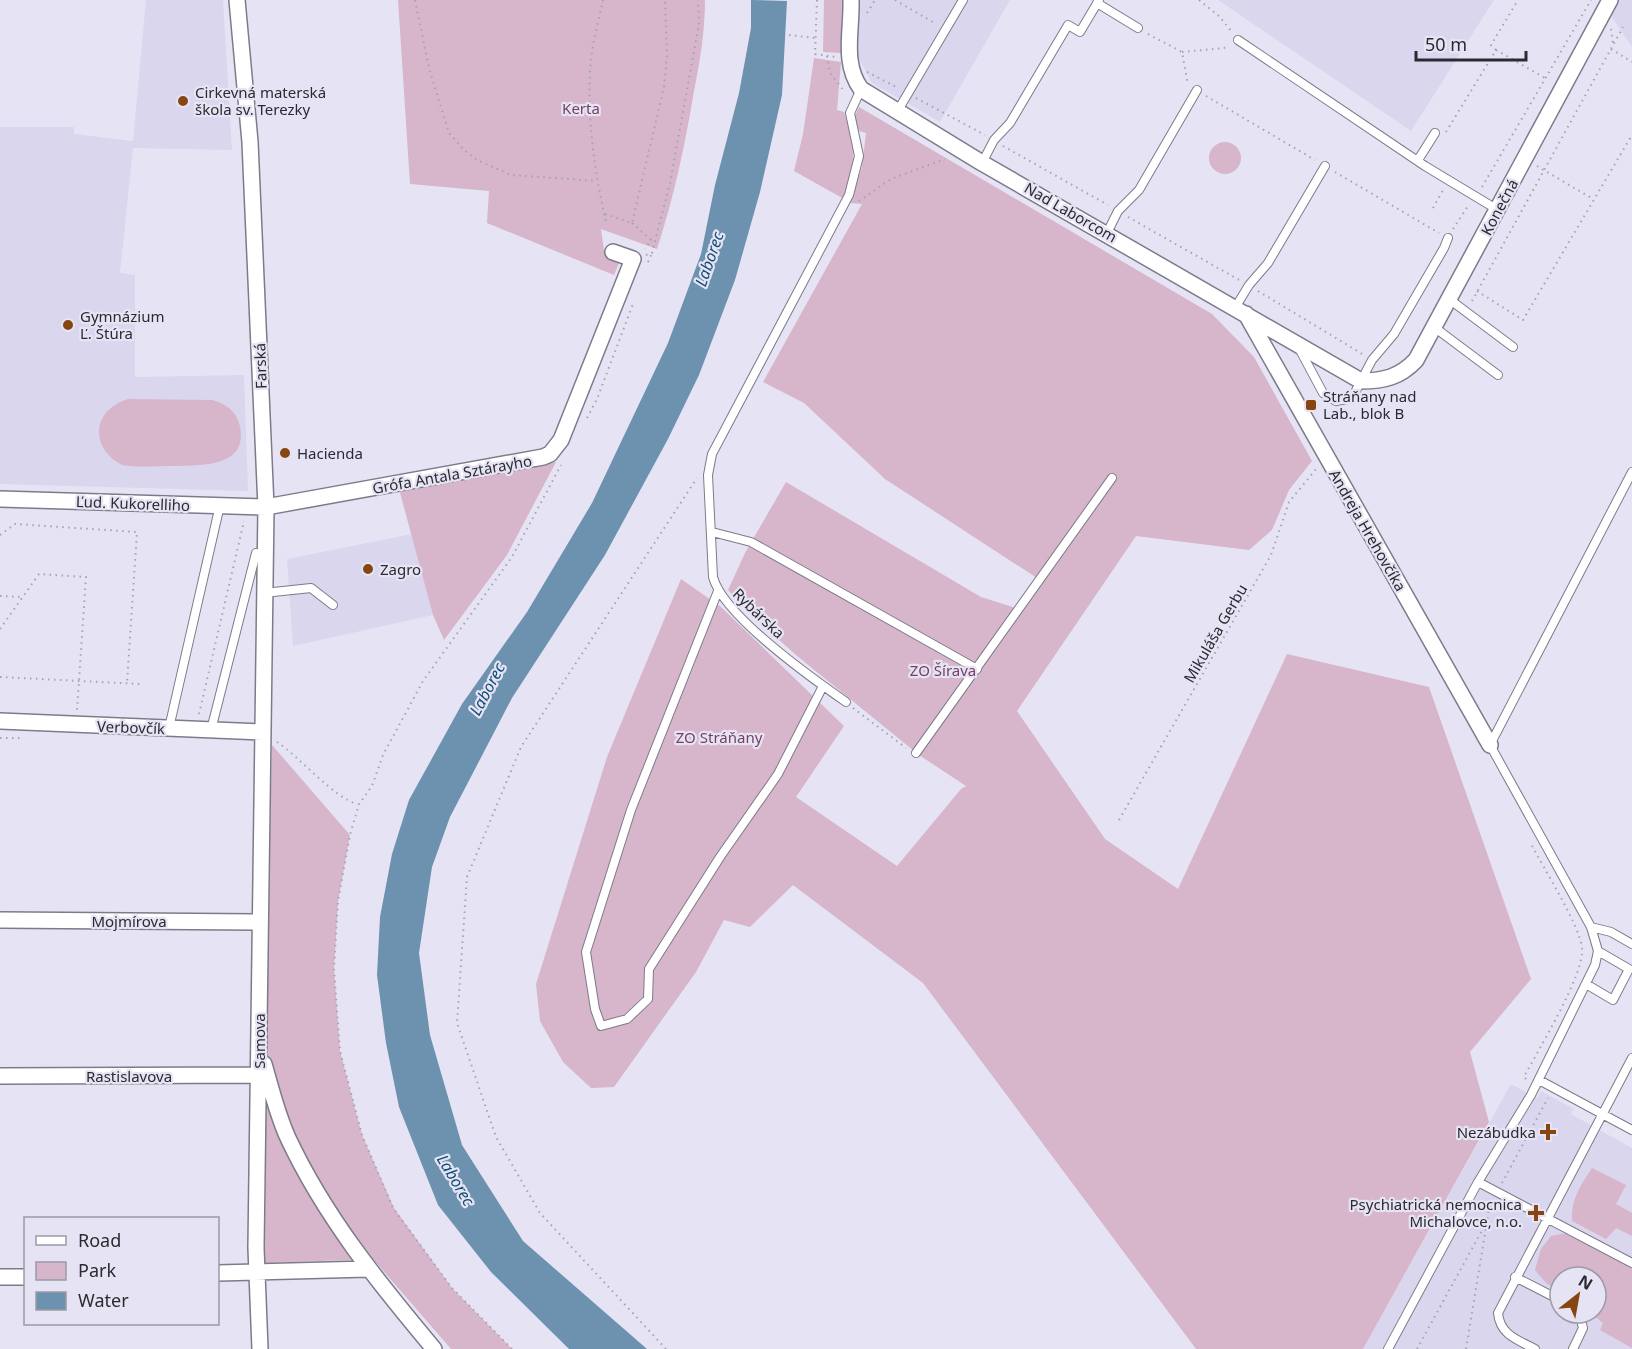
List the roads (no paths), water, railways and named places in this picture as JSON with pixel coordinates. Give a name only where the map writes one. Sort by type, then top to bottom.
[{"type":"street","name":"Farská","points":[[237,0],[250,142],[266,507],[262,732]]},
{"type":"street","points":[[851,0],[849,58],[858,96]]},
{"type":"street","name":"Konečná","points":[[1361,381],[1381,381],[1406,371],[1416,360],[1610,0]]},
{"type":"street","name":"Nad Laborcom","points":[[858,96],[897,112],[1361,381]]},
{"type":"street","name":"Grófa Antala Sztárayho","points":[[266,507],[535,460],[550,454],[561,440],[633,259],[613,252]]},
{"type":"street","name":"Andreja Hrehovčíka","points":[[1240,311],[1326,456],[1490,746]]},
{"type":"street","name":"Ľud. Kukorelliho","points":[[0,500],[266,507]]},
{"type":"street","name":"Verbovčík","points":[[0,721],[262,732]]},
{"type":"street","name":"Samova","points":[[260,1349],[256,1272],[259,1075],[258,922],[262,732]]},
{"type":"street","name":"Mojmírova","points":[[0,920],[258,922]]},
{"type":"street","points":[[259,1049],[287,1136],[322,1202],[367,1269],[434,1349]]},
{"type":"street","name":"Rastislavova","points":[[0,1076],[259,1075]]},
{"type":"street","points":[[219,1273],[367,1269]]},
{"type":"street","points":[[0,1277],[24,1277]]},
{"type":"lane","points":[[897,112],[963,0]]},
{"type":"lane","points":[[982,163],[994,140],[1010,123],[1068,25],[1080,32],[1098,2],[1138,28]]},
{"type":"lane","points":[[1238,40],[1418,160],[1498,210]]},
{"type":"lane","points":[[1107,233],[1118,211],[1139,190],[1197,90]]},
{"type":"lane","name":"Rybárska","points":[[846,702],[754,629],[718,591],[713,577],[708,475],[712,454],[841,213],[859,161],[850,118],[858,96]]},
{"type":"lane","points":[[1418,160],[1435,133]]},
{"type":"lane","points":[[1240,311],[1249,285],[1268,263],[1325,166]]},
{"type":"lane","points":[[1297,344],[1323,393],[1330,399],[1347,401],[1355,393],[1372,360],[1394,334],[1448,238]]},
{"type":"lane","points":[[1449,299],[1513,346]]},
{"type":"lane","points":[[1434,327],[1498,375]]},
{"type":"lane","points":[[1490,746],[1632,472]]},
{"type":"lane","points":[[916,753],[1112,478]]},
{"type":"lane","points":[[169,728],[219,505]]},
{"type":"lane","points":[[712,532],[752,542],[977,669]]},
{"type":"lane","points":[[211,730],[256,554]]},
{"type":"lane","points":[[264,593],[311,588],[333,605]]},
{"type":"lane","points":[[718,591],[631,810],[586,952],[595,1009],[601,1026],[627,1019],[648,999],[649,969],[720,857],[778,774],[823,686]]},
{"type":"lane","name":"Andreja Hrehovčíka","points":[[1490,746],[1591,927],[1598,951]]},
{"type":"lane","points":[[1591,927],[1611,932],[1632,944]]},
{"type":"lane","points":[[1388,1349],[1478,1182],[1538,1083],[1586,984],[1598,951],[1631,970],[1611,1003],[1586,984]]},
{"type":"lane","points":[[1535,1349],[1508,1334],[1499,1321],[1501,1306],[1546,1216],[1632,1058]]},
{"type":"lane","points":[[1538,1083],[1554,1087],[1632,1130]]},
{"type":"lane","points":[[1478,1182],[1632,1263]]},
{"type":"lane","points":[[1515,1277],[1548,1294]]},
{"type":"lane","points":[[1573,1349],[1581,1325]]},
{"type":"water","name":"Laborec","points":[[751,0],[787,1],[782,95],[760,192],[735,280],[699,375],[668,439],[605,555],[512,698],[450,817],[432,867],[419,953],[430,1035],[462,1145],[523,1241],[647,1349],[569,1349],[491,1272],[438,1205],[399,1107],[386,1043],[377,975],[380,917],[392,854],[409,800],[462,704],[527,612],[592,503],[668,343],[701,254],[715,185],[739,93],[751,28]]},
{"type":"place","name":"Cirkevná materská škola sv. Terezky","points":[[183,101]]},
{"type":"place","name":"Gymnázium Ľ. Štúra","points":[[68,325]]},
{"type":"place","name":"Stráňany nad Lab., blok B","points":[[1311,405]]},
{"type":"place","name":"Hacienda","points":[[285,453]]},
{"type":"place","name":"Zagro","points":[[368,569]]},
{"type":"place","name":"Nezábudka","points":[[1548,1132]]},
{"type":"place","name":"Psychiatrická nemocnica Michalovce, n.o.","points":[[1536,1213]]},
{"type":"park label","name":"Kerta","points":[[581,108]]},
{"type":"park label","name":"ZO Šírava","points":[[943,670]]},
{"type":"park label","name":"ZO Stráňany","points":[[719,737]]}]
